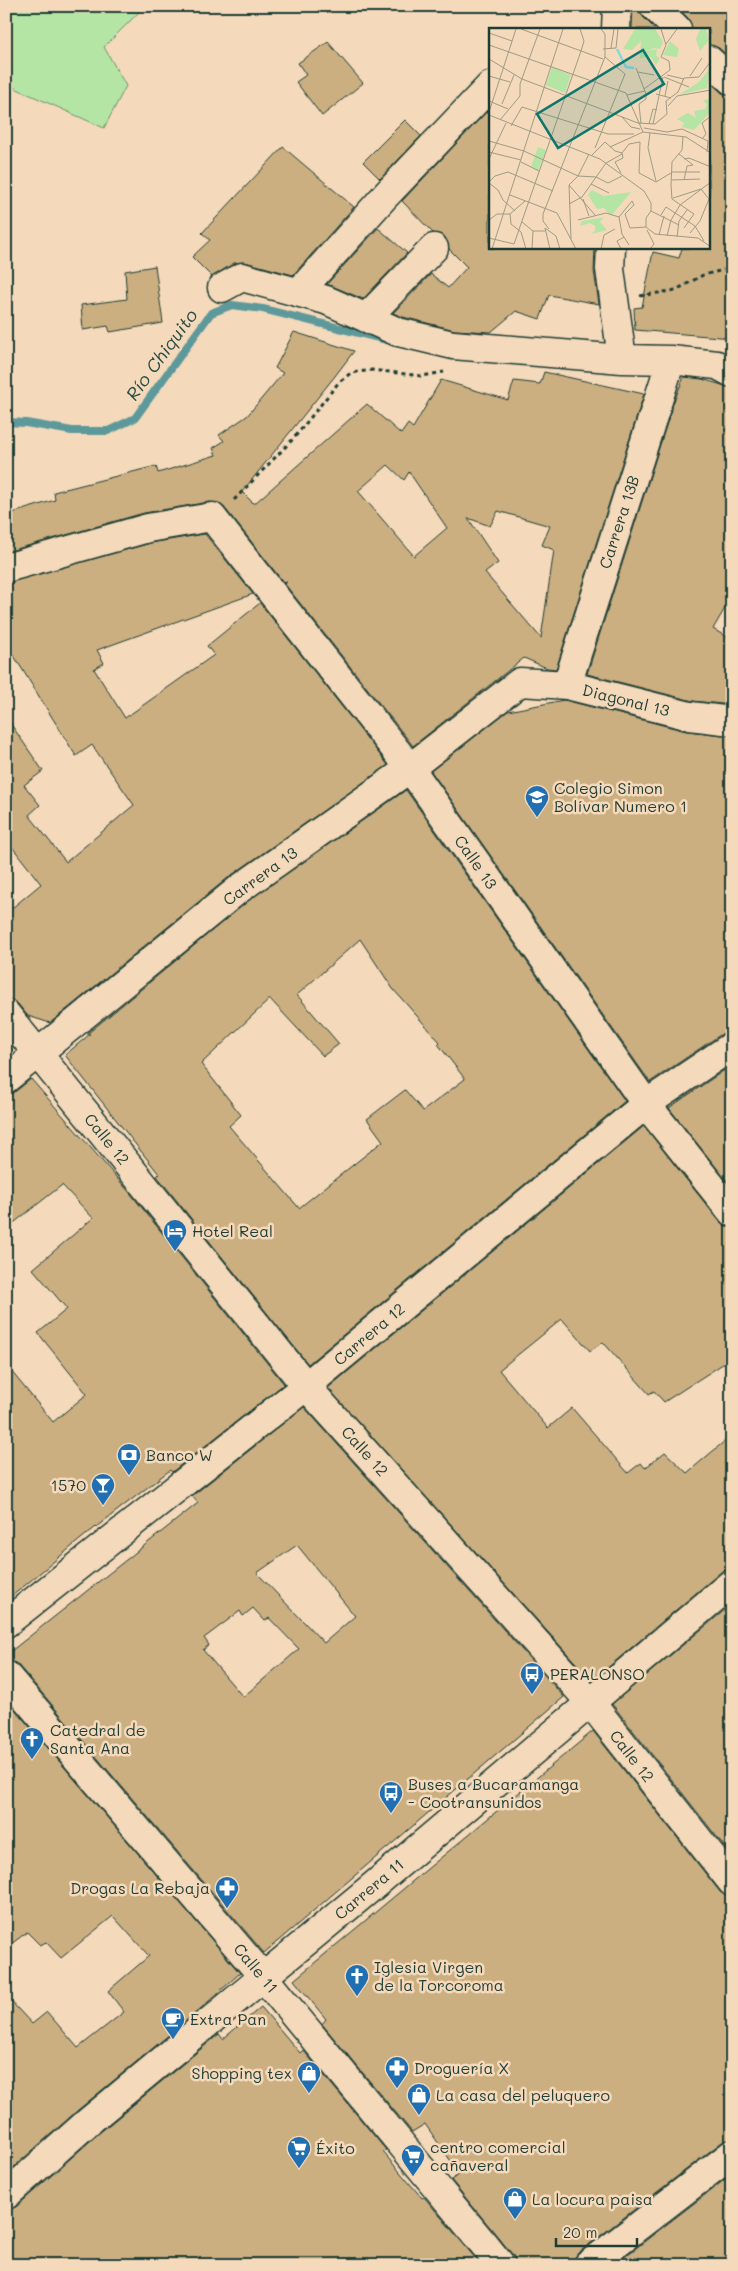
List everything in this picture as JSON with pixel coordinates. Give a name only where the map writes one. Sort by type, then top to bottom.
[{"type":"street","points":[[616,6],[616,28]]},
{"type":"street","points":[[654,6],[676,28]]},
{"type":"street","points":[[710,61],[732,81]]},
{"type":"street","points":[[300,292],[386,195],[489,87]]},
{"type":"street","points":[[366,318],[434,248]]},
{"type":"street","points":[[611,249],[610,269],[622,360]]},
{"type":"street","points":[[222,288],[242,277],[326,300],[398,332],[453,345],[622,360],[671,360],[717,365],[732,373]]},
{"type":"street","name":"Carrera 13B","points":[[567,685],[671,360]]},
{"type":"street","points":[[6,568],[148,528],[212,517]]},
{"type":"street","name":"Calle 13","points":[[212,517],[410,768],[646,1104],[732,1212]]},
{"type":"street","name":"Diagonal 13","points":[[520,682],[567,685],[690,716],[732,721]]},
{"type":"street","name":"Carrera 13","points":[[6,1079],[239,890],[410,768],[520,682]]},
{"type":"street","name":"Calle 12","points":[[6,1014],[306,1386],[590,1702],[732,1882]]},
{"type":"street","name":"Carrera 12","points":[[6,1623],[306,1386],[646,1104],[732,1046]]},
{"type":"street","name":"Carrera 11","points":[[6,2195],[88,2122],[732,1583]]},
{"type":"street","name":"Calle 11","points":[[6,1675],[263,1977],[501,2265]]},
{"type":"street","points":[[588,2265],[732,2154]]},
{"type":"path","points":[[726,186],[732,188]]},
{"type":"path","points":[[616,325],[631,298],[676,290],[703,275],[732,268]]},
{"type":"path","points":[[212,517],[227,506],[288,445],[339,382],[351,373],[372,370],[422,376],[448,371],[453,345]]},
{"type":"green space","points":[[6,6],[145,6],[104,47],[126,86],[104,128],[6,84]]},
{"type":"building","points":[[633,6],[639,6],[643,17],[654,28],[632,28]]},
{"type":"building","points":[[676,6],[732,6],[732,60],[719,48],[710,45],[710,28],[692,28],[688,18]]},
{"type":"building","points":[[328,42],[363,83],[322,116],[296,82],[306,75],[298,63]]},
{"type":"building","points":[[710,82],[722,93],[732,96],[732,338],[635,330],[634,308],[642,307],[653,252],[679,258],[682,249],[710,249]]},
{"type":"building","points":[[489,109],[489,249],[595,249],[594,271],[599,304],[549,295],[540,319],[516,311],[491,332],[455,330],[393,313],[431,274],[448,288],[467,267],[449,249],[445,237],[433,233],[402,201]]},
{"type":"building","points":[[405,120],[421,136],[380,179],[363,162]]},
{"type":"building","points":[[283,147],[354,207],[293,275],[245,262],[234,263],[212,277],[192,257],[210,240],[202,233]]},
{"type":"building","points":[[378,228],[407,253],[363,299],[327,284]]},
{"type":"building","points":[[155,266],[163,323],[110,332],[108,326],[83,330],[81,305],[127,299],[125,271]]},
{"type":"building","points":[[294,332],[354,351],[242,492],[254,504],[367,404],[401,434],[408,424],[413,428],[441,380],[508,400],[514,381],[540,384],[544,372],[644,394],[556,669],[547,668],[524,658],[413,746],[224,507],[218,503],[209,502],[144,513],[6,552],[6,515],[55,500],[54,492],[156,466],[158,473],[216,455],[213,448],[224,441],[219,435],[247,416],[283,373],[275,368]],"holes":[[[388,465],[404,480],[409,472],[447,528],[414,556],[358,491]],[[498,511],[550,526],[542,545],[554,550],[541,638],[485,573],[498,563],[468,518],[490,526]]]},
{"type":"building","points":[[684,377],[702,379],[732,388],[732,596],[713,629],[732,640],[732,705],[693,701],[587,674],[674,401]]},
{"type":"building","points":[[205,534],[253,594],[97,650],[104,663],[94,669],[125,718],[214,655],[207,646],[260,603],[388,765],[229,877],[50,1023],[28,1016],[18,1004],[6,999],[6,913],[41,884],[6,839],[6,717],[43,771],[24,785],[40,805],[29,815],[66,862],[134,805],[92,745],[76,756],[6,643],[6,583],[151,543]]},
{"type":"building","points":[[564,700],[686,731],[732,736],[732,1031],[723,1033],[650,1082],[431,771],[508,711]]},
{"type":"building","points":[[406,790],[625,1101],[308,1364],[157,1176],[159,1174],[65,1055],[90,1034],[87,1034],[248,901]],"holes":[[[360,939],[393,989],[440,1042],[438,1044],[465,1079],[423,1111],[405,1090],[367,1119],[383,1141],[299,1208],[229,1126],[241,1115],[201,1064],[270,999],[323,1056],[339,1044],[297,995]]]},
{"type":"building","points":[[732,1065],[732,1187],[669,1108]]},
{"type":"building","points":[[31,1079],[130,1193],[284,1384],[172,1472],[170,1470],[87,1534],[6,1601],[6,1365],[53,1422],[87,1394],[38,1333],[67,1309],[33,1269],[93,1218],[62,1185],[6,1229],[6,1094],[16,1091]]},
{"type":"building","points":[[644,1126],[720,1222],[732,1227],[732,1358],[664,1402],[654,1391],[649,1394],[603,1342],[590,1351],[562,1319],[499,1370],[548,1428],[572,1408],[628,1473],[641,1463],[645,1468],[665,1452],[687,1473],[732,1435],[732,1568],[722,1571],[592,1681],[328,1388]]},
{"type":"building","points":[[304,1407],[564,1697],[264,1953],[18,1665],[6,1660],[6,1655],[198,1503],[192,1496]],"holes":[[[297,1545],[355,1616],[324,1643],[257,1573]],[[253,1608],[265,1621],[269,1618],[299,1649],[243,1697],[203,1650],[209,1645],[204,1638],[240,1611],[243,1616]]]},
{"type":"building","points":[[732,1604],[732,1856],[612,1704]]},
{"type":"building","points":[[6,1699],[240,1973],[199,2010],[78,2110],[6,2174],[6,1996],[32,2024],[47,2012],[78,2048],[124,2012],[108,1991],[149,1956],[113,1916],[61,1958],[46,1942],[40,1945],[27,1932],[6,1948]]},
{"type":"building","points":[[593,1731],[720,1892],[732,1897],[732,2139],[722,2142],[578,2253],[573,2265],[516,2265],[513,2255],[451,2180],[460,2174],[425,2124],[412,2132],[322,2024],[326,2019],[294,1980]]},
{"type":"building","points":[[261,2007],[300,2053],[303,2050],[386,2150],[383,2152],[481,2265],[6,2265],[6,2210],[16,2207],[98,2134],[219,2034],[223,2039]]},
{"type":"building","points":[[732,2174],[732,2265],[614,2265]]},
{"type":"waterway","name":"Río Chiquito","points":[[6,422],[26,423],[72,431],[108,431],[135,418],[211,313],[232,305],[263,309],[387,340]]},
{"type":"place","name":"Colegio Simon Bolívar Numero 1","points":[[537,818]]},
{"type":"place","name":"Hotel Real","points":[[175,1252]]},
{"type":"place","name":"Banco W","points":[[129,1476]]},
{"type":"place","name":"1570","points":[[103,1506]]},
{"type":"place","name":"PERALONSO","points":[[532,1695]]},
{"type":"place","name":"Catedral de Santa Ana","points":[[32,1760]]},
{"type":"place","name":"Buses a Bucaramanga - Cootransunidos","points":[[391,1814]]},
{"type":"place","name":"Drogas La Rebaja","points":[[227,1909]]},
{"type":"place","name":"Iglesia Virgen de la Torcoroma","points":[[357,1997]]},
{"type":"place","name":"Extra Pan","points":[[173,2040]]},
{"type":"place","name":"Droguería X","points":[[397,2089]]},
{"type":"place","name":"Shopping tex","points":[[309,2094]]},
{"type":"place","name":"La casa del peluquero","points":[[419,2116]]},
{"type":"place","name":"Éxito","points":[[299,2169]]},
{"type":"place","name":"centro comercial cañaveral","points":[[413,2177]]},
{"type":"place","name":"La locura paisa","points":[[515,2220]]}]
